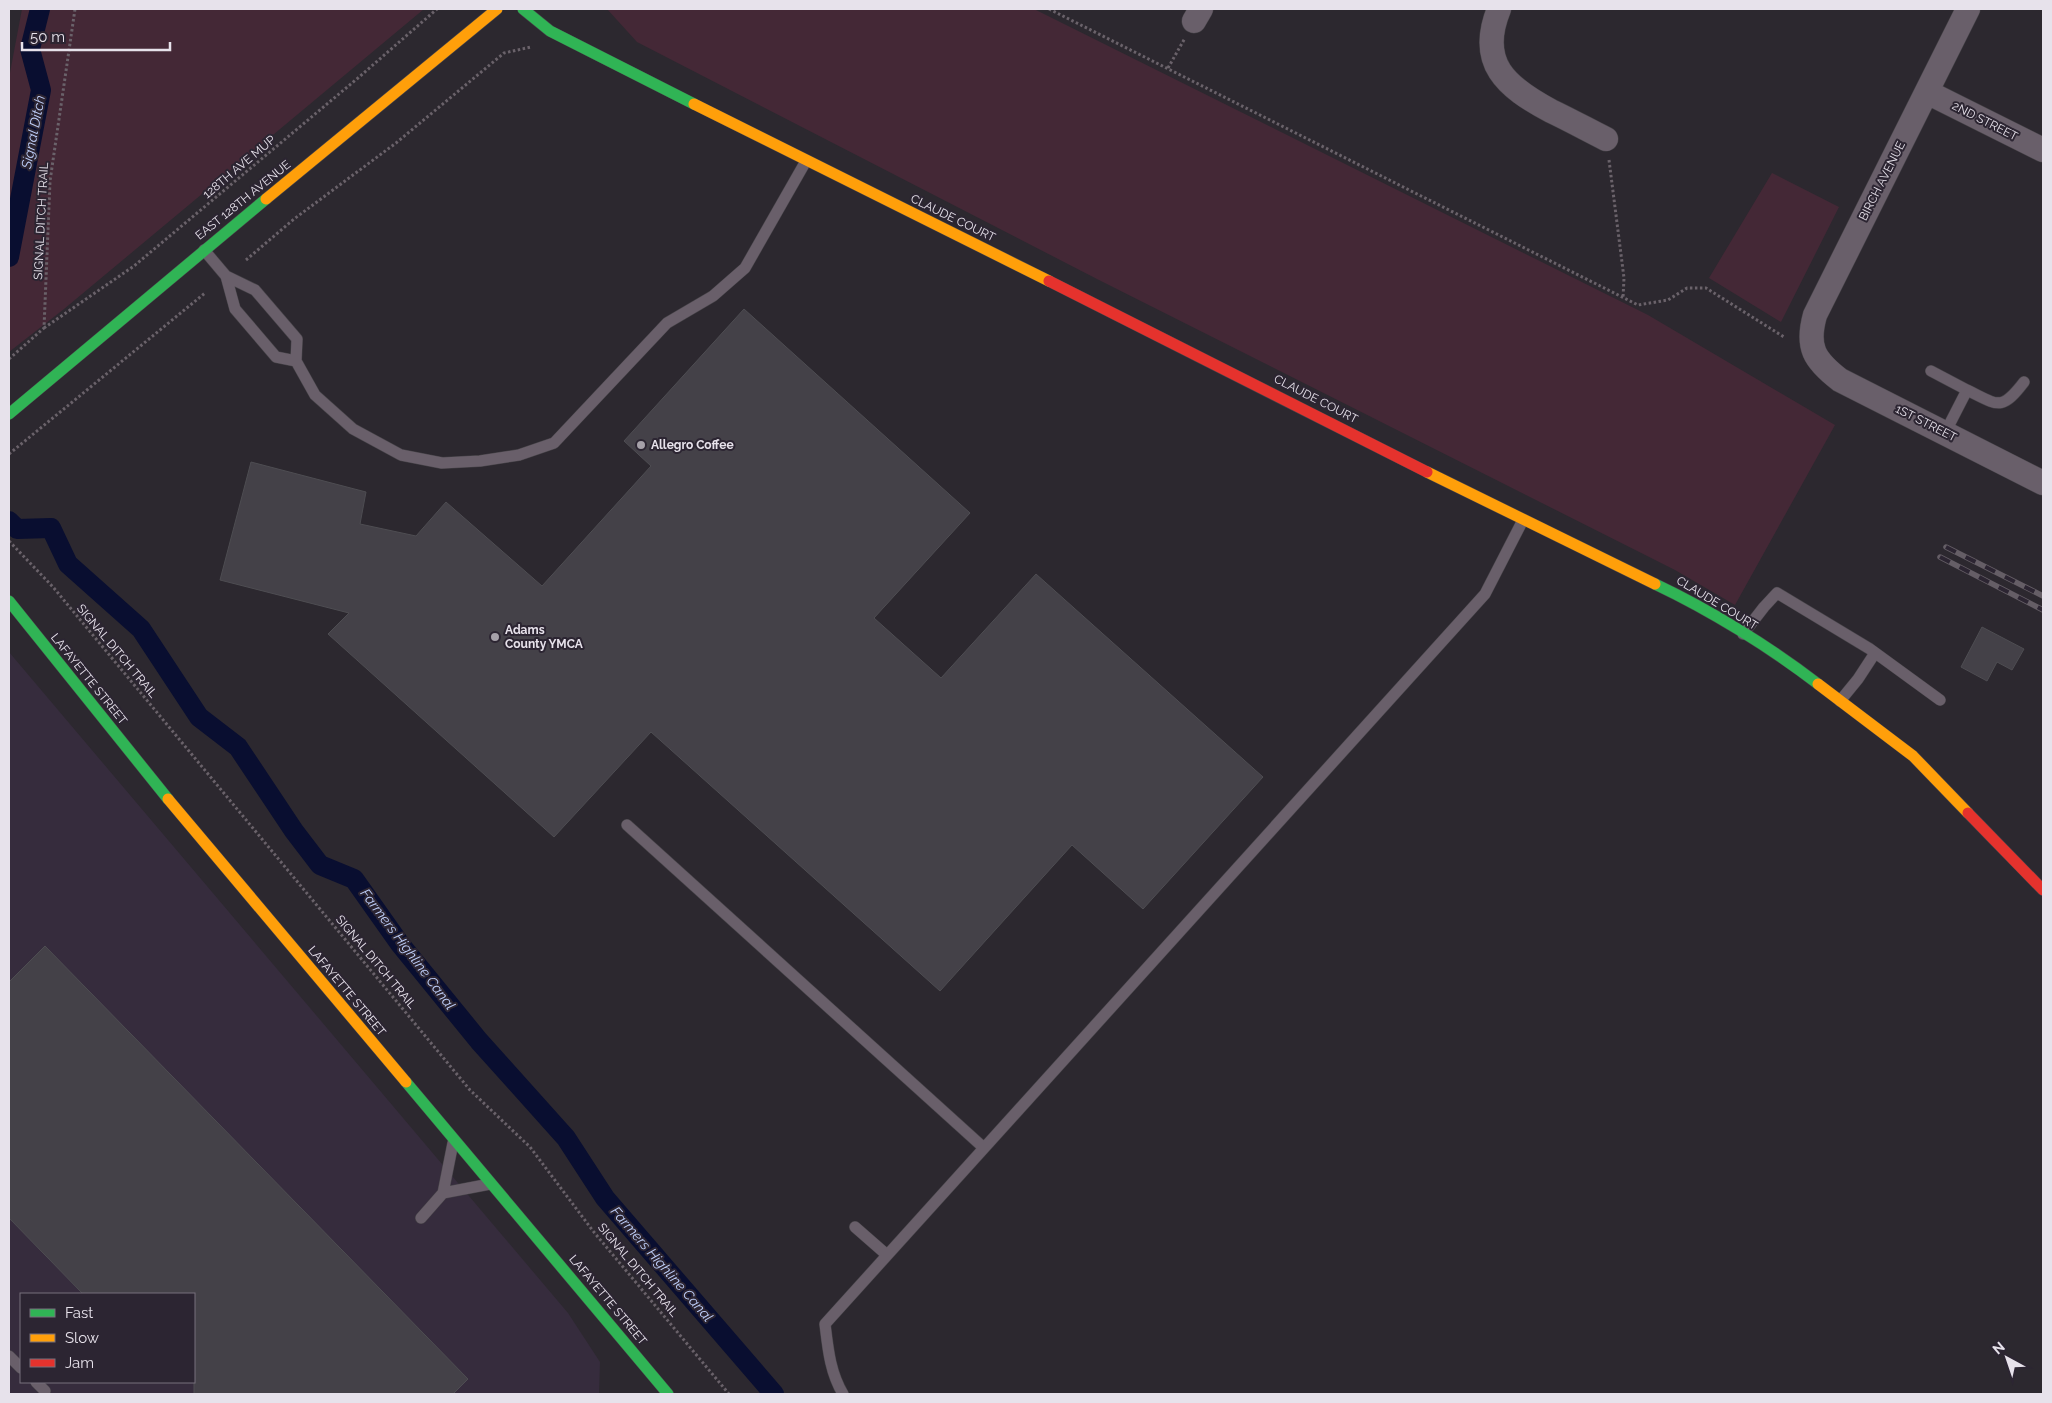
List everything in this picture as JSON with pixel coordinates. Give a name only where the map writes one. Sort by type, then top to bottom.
[{"type":"street","name":"EAST 128TH AVENUE","points":[[9,414],[204,250],[497,9]]},
{"type":"street","name":"CLAUDE COURT","points":[[523,9],[550,31],[806,161],[1096,303],[1523,520],[1691,600],[1801,671],[1913,756],[2043,890]]},
{"type":"street","points":[[1499,9],[1491,32],[1490,47],[1493,59],[1504,78],[1526,98],[1606,140]]},
{"type":"street","name":"BIRCH AVENUE","points":[[1815,355],[1810,340],[1815,315],[1968,9]]},
{"type":"street","name":"2ND STREET","points":[[1927,92],[2043,150]]},
{"type":"street","name":"1ST STREET","points":[[1815,355],[1840,380],[2043,483]]},
{"type":"street","name":"LAFAYETTE STREET","points":[[9,601],[155,783],[668,1394]]},
{"type":"lane","points":[[204,250],[226,276],[255,290],[296,339],[296,361],[315,395],[354,429],[401,455],[442,463],[480,461],[519,455],[554,443],[662,328],[713,296],[744,268],[806,161]]},
{"type":"lane","points":[[226,276],[235,309],[276,358],[296,361]]},
{"type":"lane","points":[[1931,371],[1996,404],[2002,404],[2015,394],[2024,382]]},
{"type":"lane","points":[[1945,433],[1967,390]]},
{"type":"lane","points":[[843,1394],[835,1379],[828,1350],[825,1324],[1485,594],[1523,520]]},
{"type":"lane","points":[[1743,634],[1777,593],[1875,653],[1940,700]]},
{"type":"lane","points":[[1840,701],[1858,679],[1875,653]]},
{"type":"lane","points":[[628,825],[984,1148]]},
{"type":"lane","points":[[421,1218],[443,1193],[453,1138]]},
{"type":"lane","points":[[443,1193],[492,1184]]},
{"type":"lane","points":[[855,1227],[887,1255]]},
{"type":"lane","points":[[9,1356],[20,1367]]},
{"type":"lane","points":[[37,1383],[45,1391]]},
{"type":"path","name":"SIGNAL DITCH TRAIL","points":[[44,328],[50,181],[75,9]]},
{"type":"path","name":"128TH AVE MUP","points":[[44,328],[134,266],[358,78],[437,9]]},
{"type":"path","points":[[1049,9],[1638,306],[1668,300],[1687,288],[1706,288],[1784,337]]},
{"type":"path","points":[[1168,68],[1197,15]]},
{"type":"path","points":[[246,260],[294,219],[396,143],[504,53],[531,46]]},
{"type":"path","points":[[1606,140],[1624,278],[1623,298]]},
{"type":"path","points":[[9,454],[205,293]]},
{"type":"path","points":[[9,359],[44,328]]},
{"type":"path","name":"SIGNAL DITCH TRAIL","points":[[9,541],[53,587],[470,1090],[530,1147],[593,1230],[729,1394]]},
{"type":"shaded area","points":[[22,9],[424,9],[64,309],[9,352],[9,78]]},
{"type":"shaded area","points":[[607,9],[1034,9],[1648,315],[1835,425],[1735,605],[1675,570],[1097,279],[637,42]]},
{"type":"shaded area","points":[[1772,173],[1839,207],[1781,322],[1709,278]]},
{"type":"shaded area","points":[[9,652],[568,1313],[600,1362],[599,1394],[9,1394]]},
{"type":"building","points":[[744,309],[970,513],[874,618],[941,678],[1036,574],[1263,777],[1143,909],[1072,845],[940,991],[651,732],[554,837],[328,634],[349,613],[220,580],[251,462],[366,492],[360,524],[416,536],[446,502],[542,586],[651,466],[624,441]]},
{"type":"building","points":[[1982,627],[2024,649],[2012,670],[1997,662],[1987,681],[1961,667]]},
{"type":"building","points":[[45,946],[468,1379],[453,1394],[194,1394],[195,1293],[82,1293],[9,1218],[9,982]]},
{"type":"waterway","name":"Signal Ditch","points":[[9,257],[41,90],[30,49],[40,9]]},
{"type":"waterway","name":"Farmers Highline Canal","points":[[9,521],[17,529],[51,528],[68,564],[141,629],[199,717],[238,747],[294,831],[320,865],[354,879],[400,944],[479,1041],[566,1138],[605,1198],[774,1394]]},
{"type":"railway","points":[[1946,547],[2043,596]]},
{"type":"railway","points":[[1940,557],[2043,610]]},
{"type":"traffic: fast","points":[[523,9],[550,31],[694,104]]},
{"type":"traffic: fast","points":[[9,414],[266,199]]},
{"type":"traffic: fast","points":[[1655,584],[1697,605],[1739,630],[1780,656],[1818,684]]},
{"type":"traffic: fast","points":[[9,601],[168,799]]},
{"type":"traffic: fast","points":[[406,1082],[668,1394]]},
{"type":"traffic: slow","points":[[266,199],[497,9]]},
{"type":"traffic: slow","points":[[694,104],[1049,281]]},
{"type":"traffic: slow","points":[[1427,472],[1655,584]]},
{"type":"traffic: slow","points":[[1818,684],[1913,756],[1968,813]]},
{"type":"traffic: slow","points":[[168,799],[406,1082]]},
{"type":"traffic: jam","points":[[1049,281],[1427,472]]},
{"type":"traffic: jam","points":[[1968,813],[2043,890]]},
{"type":"place","name":"Allegro Coffee","points":[[641,445]]},
{"type":"place","name":"Adams County YMCA","points":[[495,637]]}]
